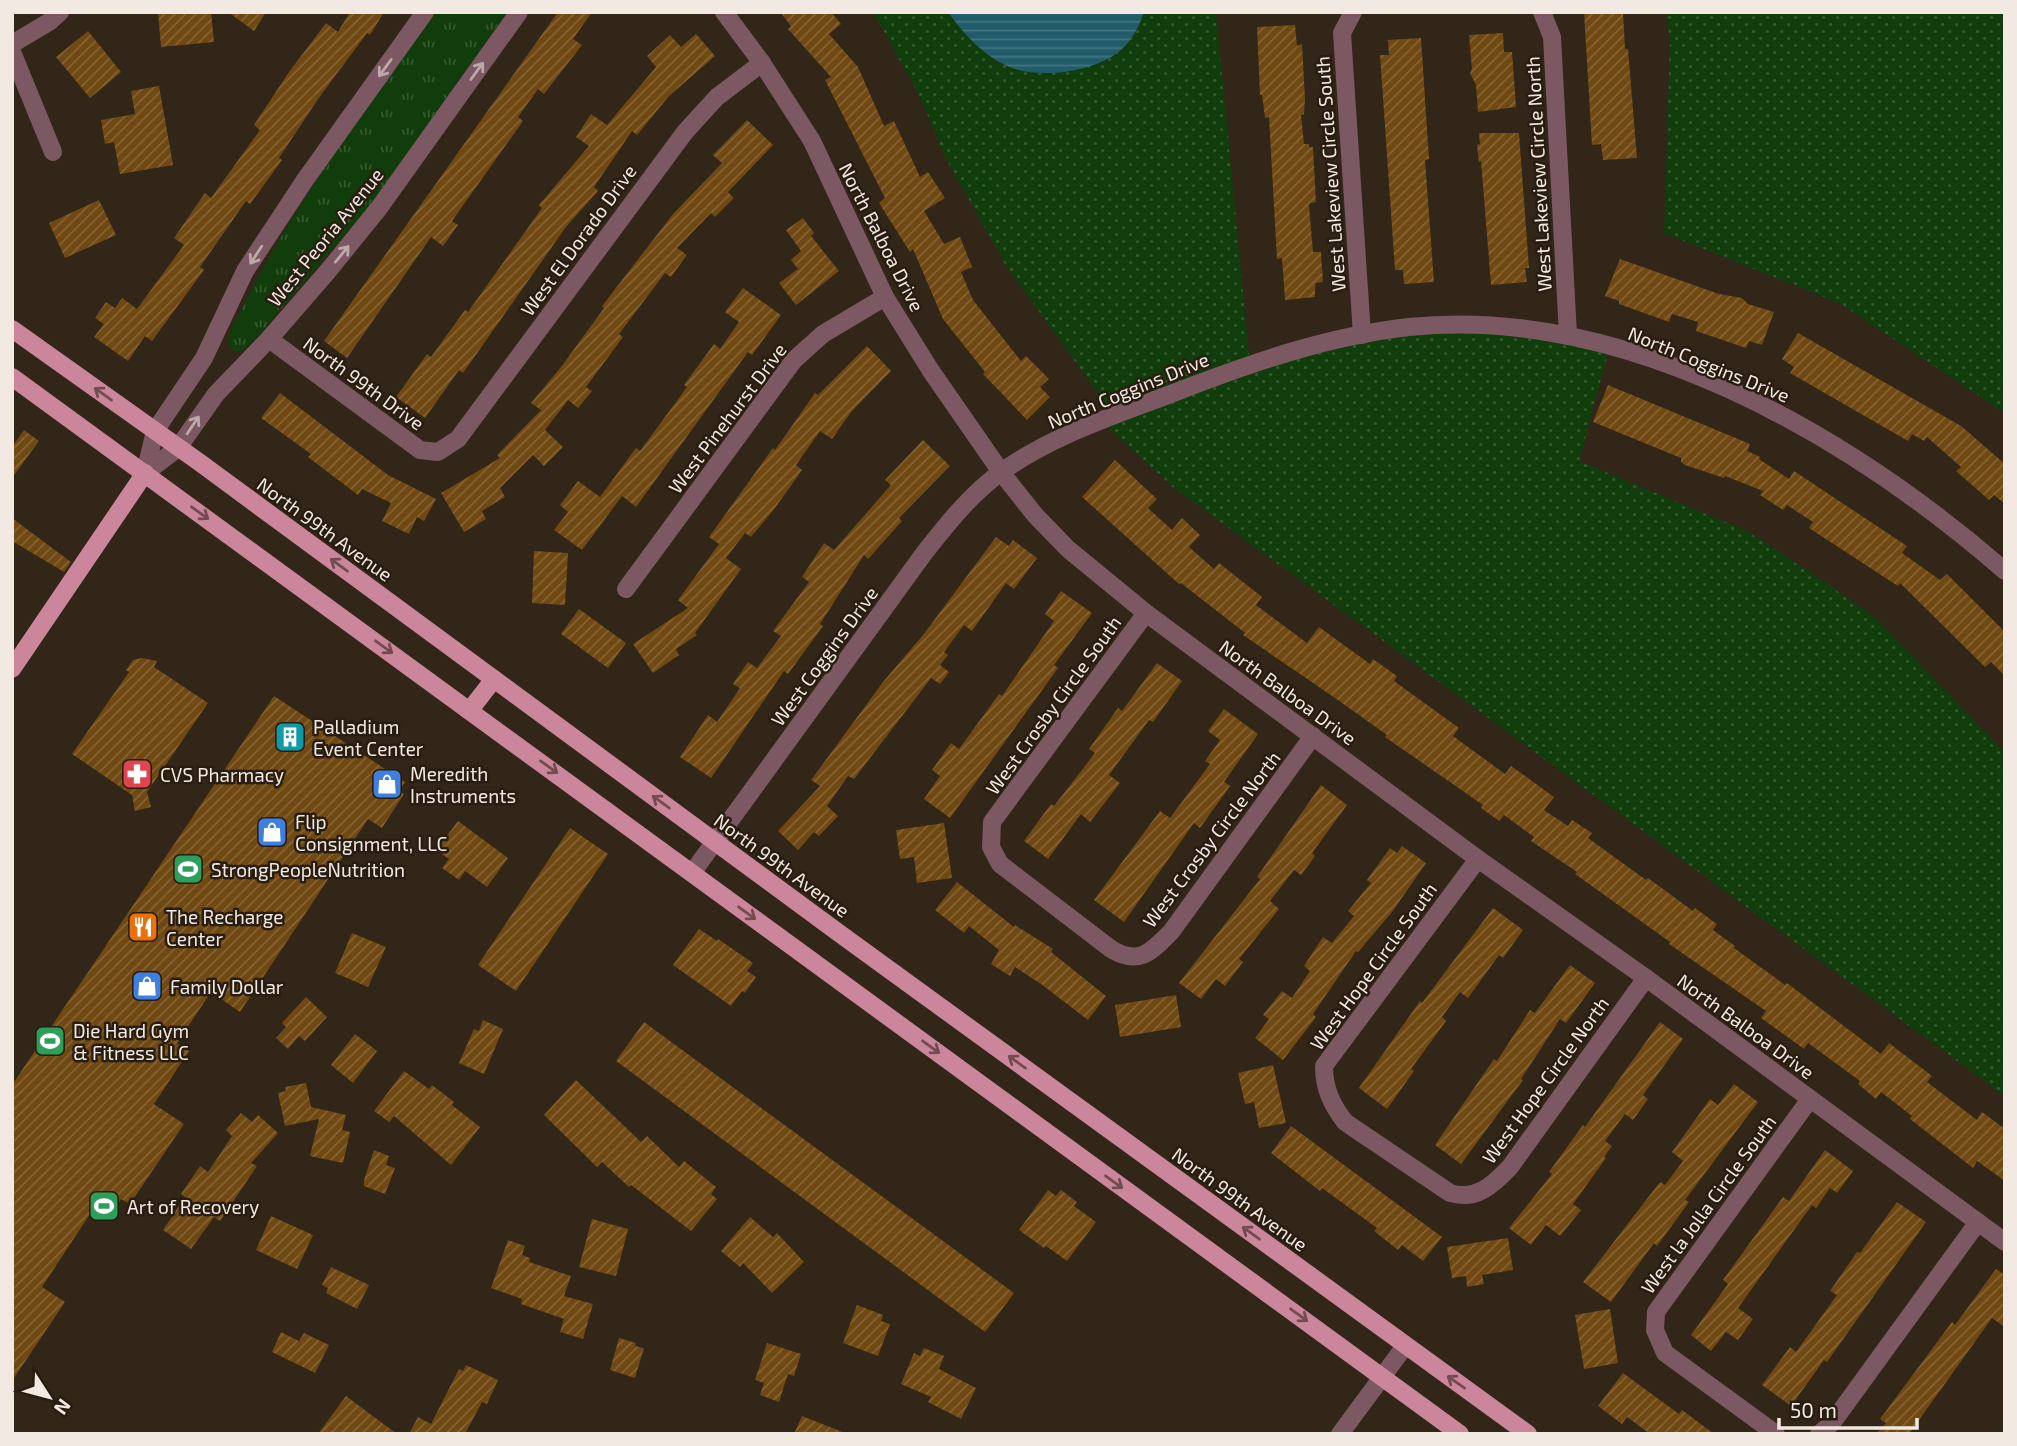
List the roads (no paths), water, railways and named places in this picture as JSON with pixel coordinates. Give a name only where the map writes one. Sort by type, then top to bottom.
[{"type":"main road","name":"North 99th Avenue","points":[[12,329],[1528,1434]]},
{"type":"main road","points":[[12,377],[1460,1434]]},
{"type":"main road","name":"West Peoria Avenue","points":[[12,669],[145,472]]},
{"type":"main road","points":[[470,710],[494,679]]},
{"type":"street","points":[[12,44],[49,22],[60,12]]},
{"type":"street","name":"West Peoria Avenue","points":[[145,472],[155,431],[204,358],[245,271],[425,12]]},
{"type":"street","name":"West Peoria Avenue","points":[[145,472],[178,448],[216,394],[269,339],[379,208],[519,12]]},
{"type":"street","name":"North Balboa Drive","points":[[724,12],[762,63],[812,141],[885,297],[931,370],[1001,472],[1035,515],[1068,549],[1146,613],[1478,859],[1646,978],[2005,1242]]},
{"type":"street","name":"West Lakeview Circle North","points":[[1542,12],[1552,37],[1568,335]]},
{"type":"street","name":"West Lakeview Circle South","points":[[1353,13],[1342,33],[1362,335]]},
{"type":"street","points":[[12,52],[53,152]]},
{"type":"street","name":"West El Dorado Drive","points":[[438,452],[458,439],[685,132],[717,97],[762,63]]},
{"type":"street","name":"West Pinehurst Drive","points":[[626,589],[794,360],[823,334],[885,297]]},
{"type":"street","name":"North Coggins Drive","points":[[1001,472],[1069,434],[1203,382],[1308,347],[1410,327],[1514,328],[1568,335],[1660,362],[1789,419],[1880,475],[1974,545],[2005,572]]},
{"type":"street","name":"North 99th Drive","points":[[269,339],[420,450],[438,452]]},
{"type":"street","name":"West Coggins Drive","points":[[692,873],[925,552],[957,512],[1001,472]]},
{"type":"street","name":"West Crosby Circle South","points":[[1064,914],[1000,864],[991,848],[992,822],[1146,613]]},
{"type":"street","name":"West Crosby Circle North","points":[[1064,914],[1124,957],[1148,954],[1171,932],[1313,736]]},
{"type":"street","name":"West Hope Circle South","points":[[1396,1158],[1345,1122],[1333,1106],[1324,1082],[1324,1066],[1478,859]]},
{"type":"street","name":"West Hope Circle North","points":[[1396,1158],[1450,1192],[1463,1197],[1494,1184],[1510,1167],[1646,978]]},
{"type":"street","name":"West la Jolla Circle South","points":[[1776,1434],[1665,1353],[1655,1330],[1656,1312],[1810,1099]]},
{"type":"street","points":[[1819,1434],[1832,1423],[1978,1222]]},
{"type":"street","points":[[1340,1434],[1405,1346]]},
{"type":"water","points":[[948,12],[1144,12],[1129,41],[1111,57],[1081,69],[1047,73],[1016,69],[1003,64],[972,41]]},
{"type":"place","name":"Palladium Event Center","points":[[290,737]]},
{"type":"place","name":"CVS Pharmacy","points":[[137,774]]},
{"type":"place","name":"Meredith Instruments","points":[[387,784]]},
{"type":"place","name":"Flip Consignment, LLC","points":[[272,832]]},
{"type":"place","name":"StrongPeopleNutrition","points":[[188,869]]},
{"type":"place","name":"The Recharge Center","points":[[143,927]]},
{"type":"place","name":"Family Dollar","points":[[147,986]]},
{"type":"place","name":"Die Hard Gym & Fitness LLC","points":[[50,1041]]},
{"type":"place","name":"Art of Recovery","points":[[104,1206]]}]
